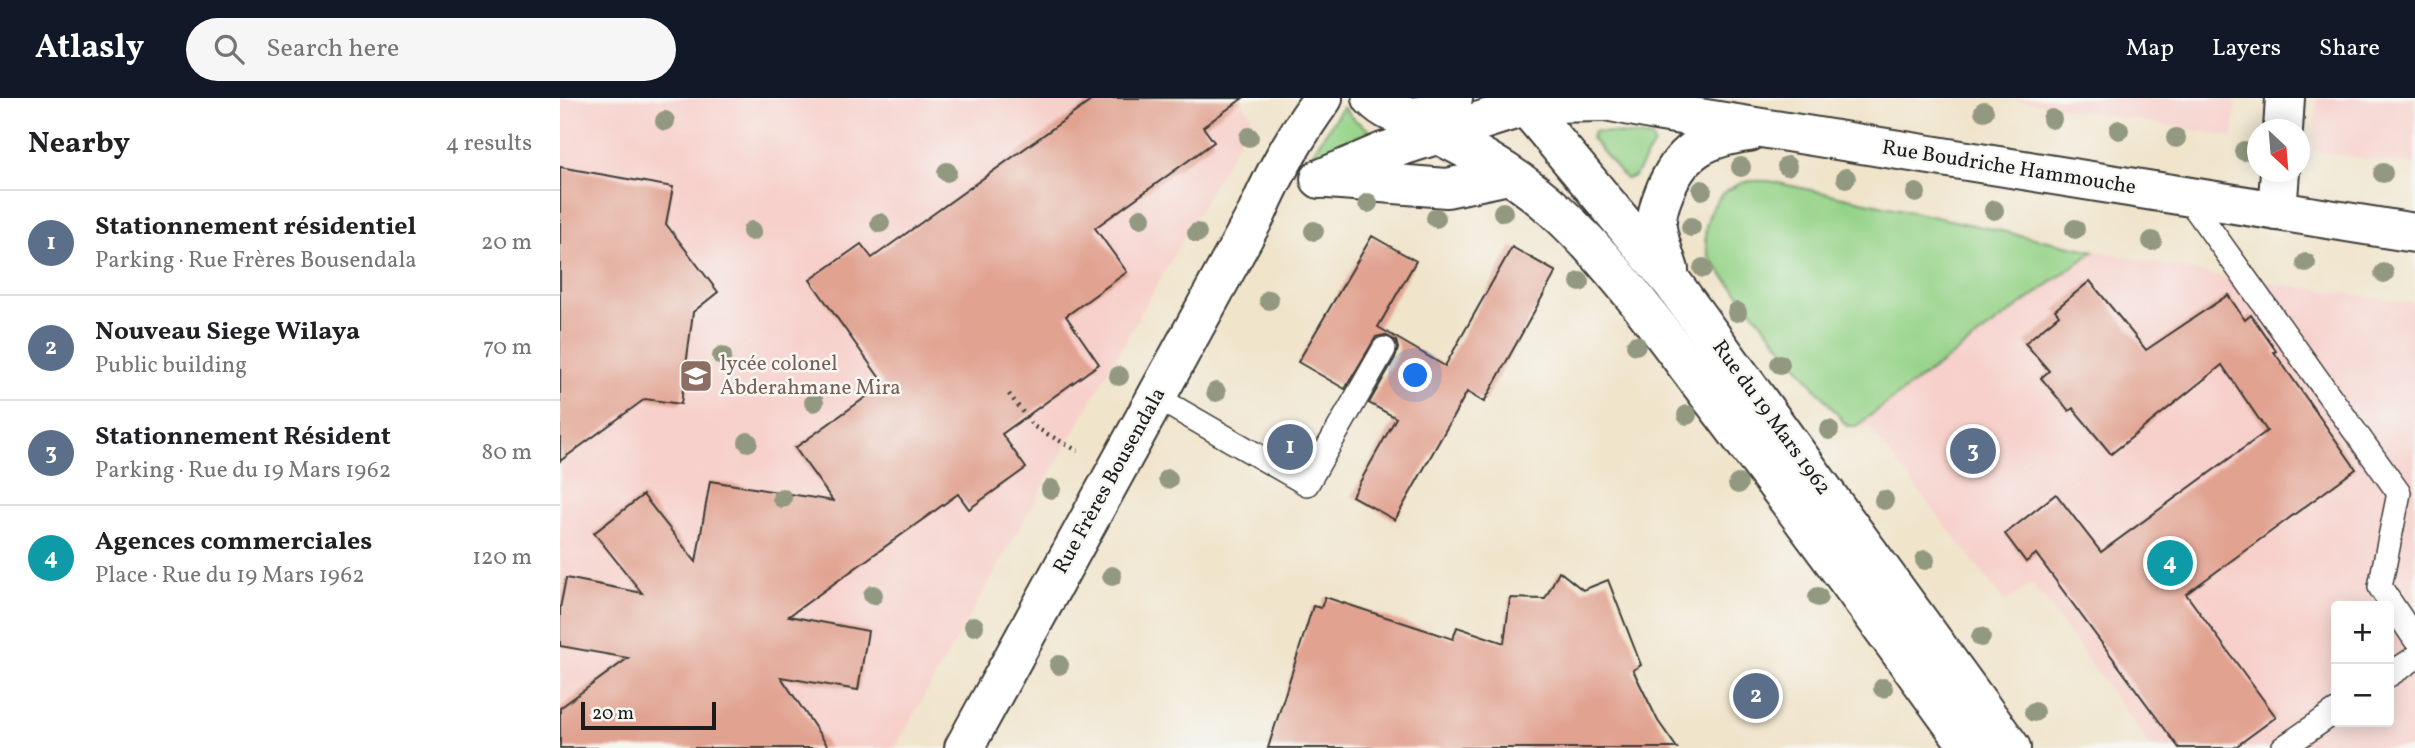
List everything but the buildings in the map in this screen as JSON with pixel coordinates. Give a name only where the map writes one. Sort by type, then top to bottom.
[{"type":"street","name":"Rue Frères Bousendala","points":[[964,748],[1257,213],[1273,176],[1297,133],[1322,98]]},
{"type":"street","points":[[1385,106],[1414,117],[1429,114],[1452,98]]},
{"type":"street","points":[[2284,119],[2285,98]]},
{"type":"street","name":"Rue Boudriche Hammouche","points":[[1257,213],[1320,179],[1383,152],[1441,135],[1523,102],[1597,100],[2415,233]]},
{"type":"street","name":"Rue du 19 Mars 1962","points":[[1523,102],[1672,282],[2011,748]]},
{"type":"street","name":"Rue du 19 Mars 1962","points":[[1385,106],[1509,175],[1556,211],[1579,235],[1644,311],[1756,457],[1969,748]]},
{"type":"street","points":[[1672,282],[1657,227],[1659,208],[1671,175],[1686,157],[1703,143],[1770,129]]},
{"type":"street","points":[[1320,179],[1447,188],[1509,175]]},
{"type":"street","points":[[2277,211],[2279,182]]},
{"type":"lane","points":[[2187,197],[2399,493],[2380,587],[2415,639]]},
{"type":"lane","points":[[1156,397],[1307,484],[1384,349]]},
{"type":"lane","points":[[2394,672],[2415,657]]},
{"type":"lane","points":[[2283,748],[2331,714]]},
{"type":"path","points":[[1009,394],[1033,426],[1115,472]]},
{"type":"shaded area","points":[[560,98],[1241,98],[1252,117],[895,748],[560,748]]},
{"type":"shaded area","points":[[2009,98],[2236,98],[2233,137]]},
{"type":"shaded area","points":[[2317,98],[2415,98],[2415,165],[2313,151]]},
{"type":"shaded area","points":[[1769,181],[2212,275],[2415,303],[2415,748],[2152,748],[2032,583],[2005,602],[1869,427],[1847,426],[1709,258],[1704,243],[1705,228],[1717,200],[1746,182]]},
{"type":"green space","points":[[1343,107],[1371,131],[1308,159]]},
{"type":"green space","points":[[1594,131],[1652,138],[1654,144],[1635,176],[1626,179],[1591,138]]},
{"type":"green space","points":[[1749,181],[1769,181],[2094,251],[1856,426],[1847,426],[1709,258],[1706,246],[1707,223],[1716,202],[1724,193]]},
{"type":"place","name":"lycée colonel Abderahmane Mira","points":[[696,376]]},
{"type":"place","name":"Stationnement résidentiel","points":[[1290,447]]},
{"type":"place","name":"Stationnement Résident","points":[[1973,451]]},
{"type":"place","name":"Agences commerciales","points":[[2170,563]]},
{"type":"place","name":"Nouveau Siege Wilaya","points":[[1756,696]]}]
